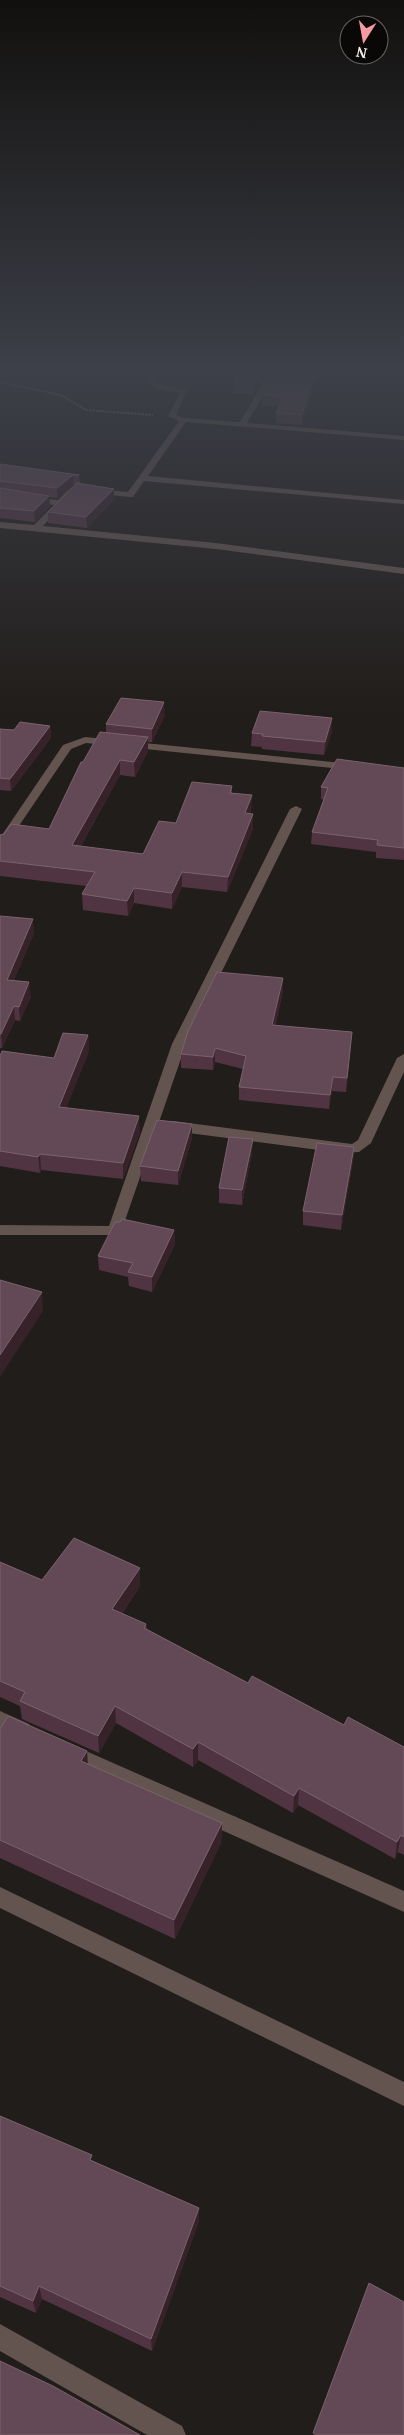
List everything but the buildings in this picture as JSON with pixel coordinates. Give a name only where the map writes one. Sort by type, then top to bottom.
[{"type":"street","points":[[36,528],[75,489],[130,495],[139,484]]},
{"type":"street","points":[[204,484],[404,502]]},
{"type":"street","points":[[0,495],[60,503]]},
{"type":"street","points":[[0,525],[216,546],[404,571]]},
{"type":"street","points":[[0,846],[67,747],[85,740],[94,739],[365,769]]},
{"type":"street","points":[[0,1230],[114,1231],[182,1037],[249,908],[296,809]]},
{"type":"street","points":[[152,1123],[354,1149],[364,1143],[404,1058]]},
{"type":"street","points":[[0,1720],[404,1902]]},
{"type":"street","points":[[0,1897],[404,2094]]},
{"type":"street","points":[[0,2337],[173,2435]]}]
